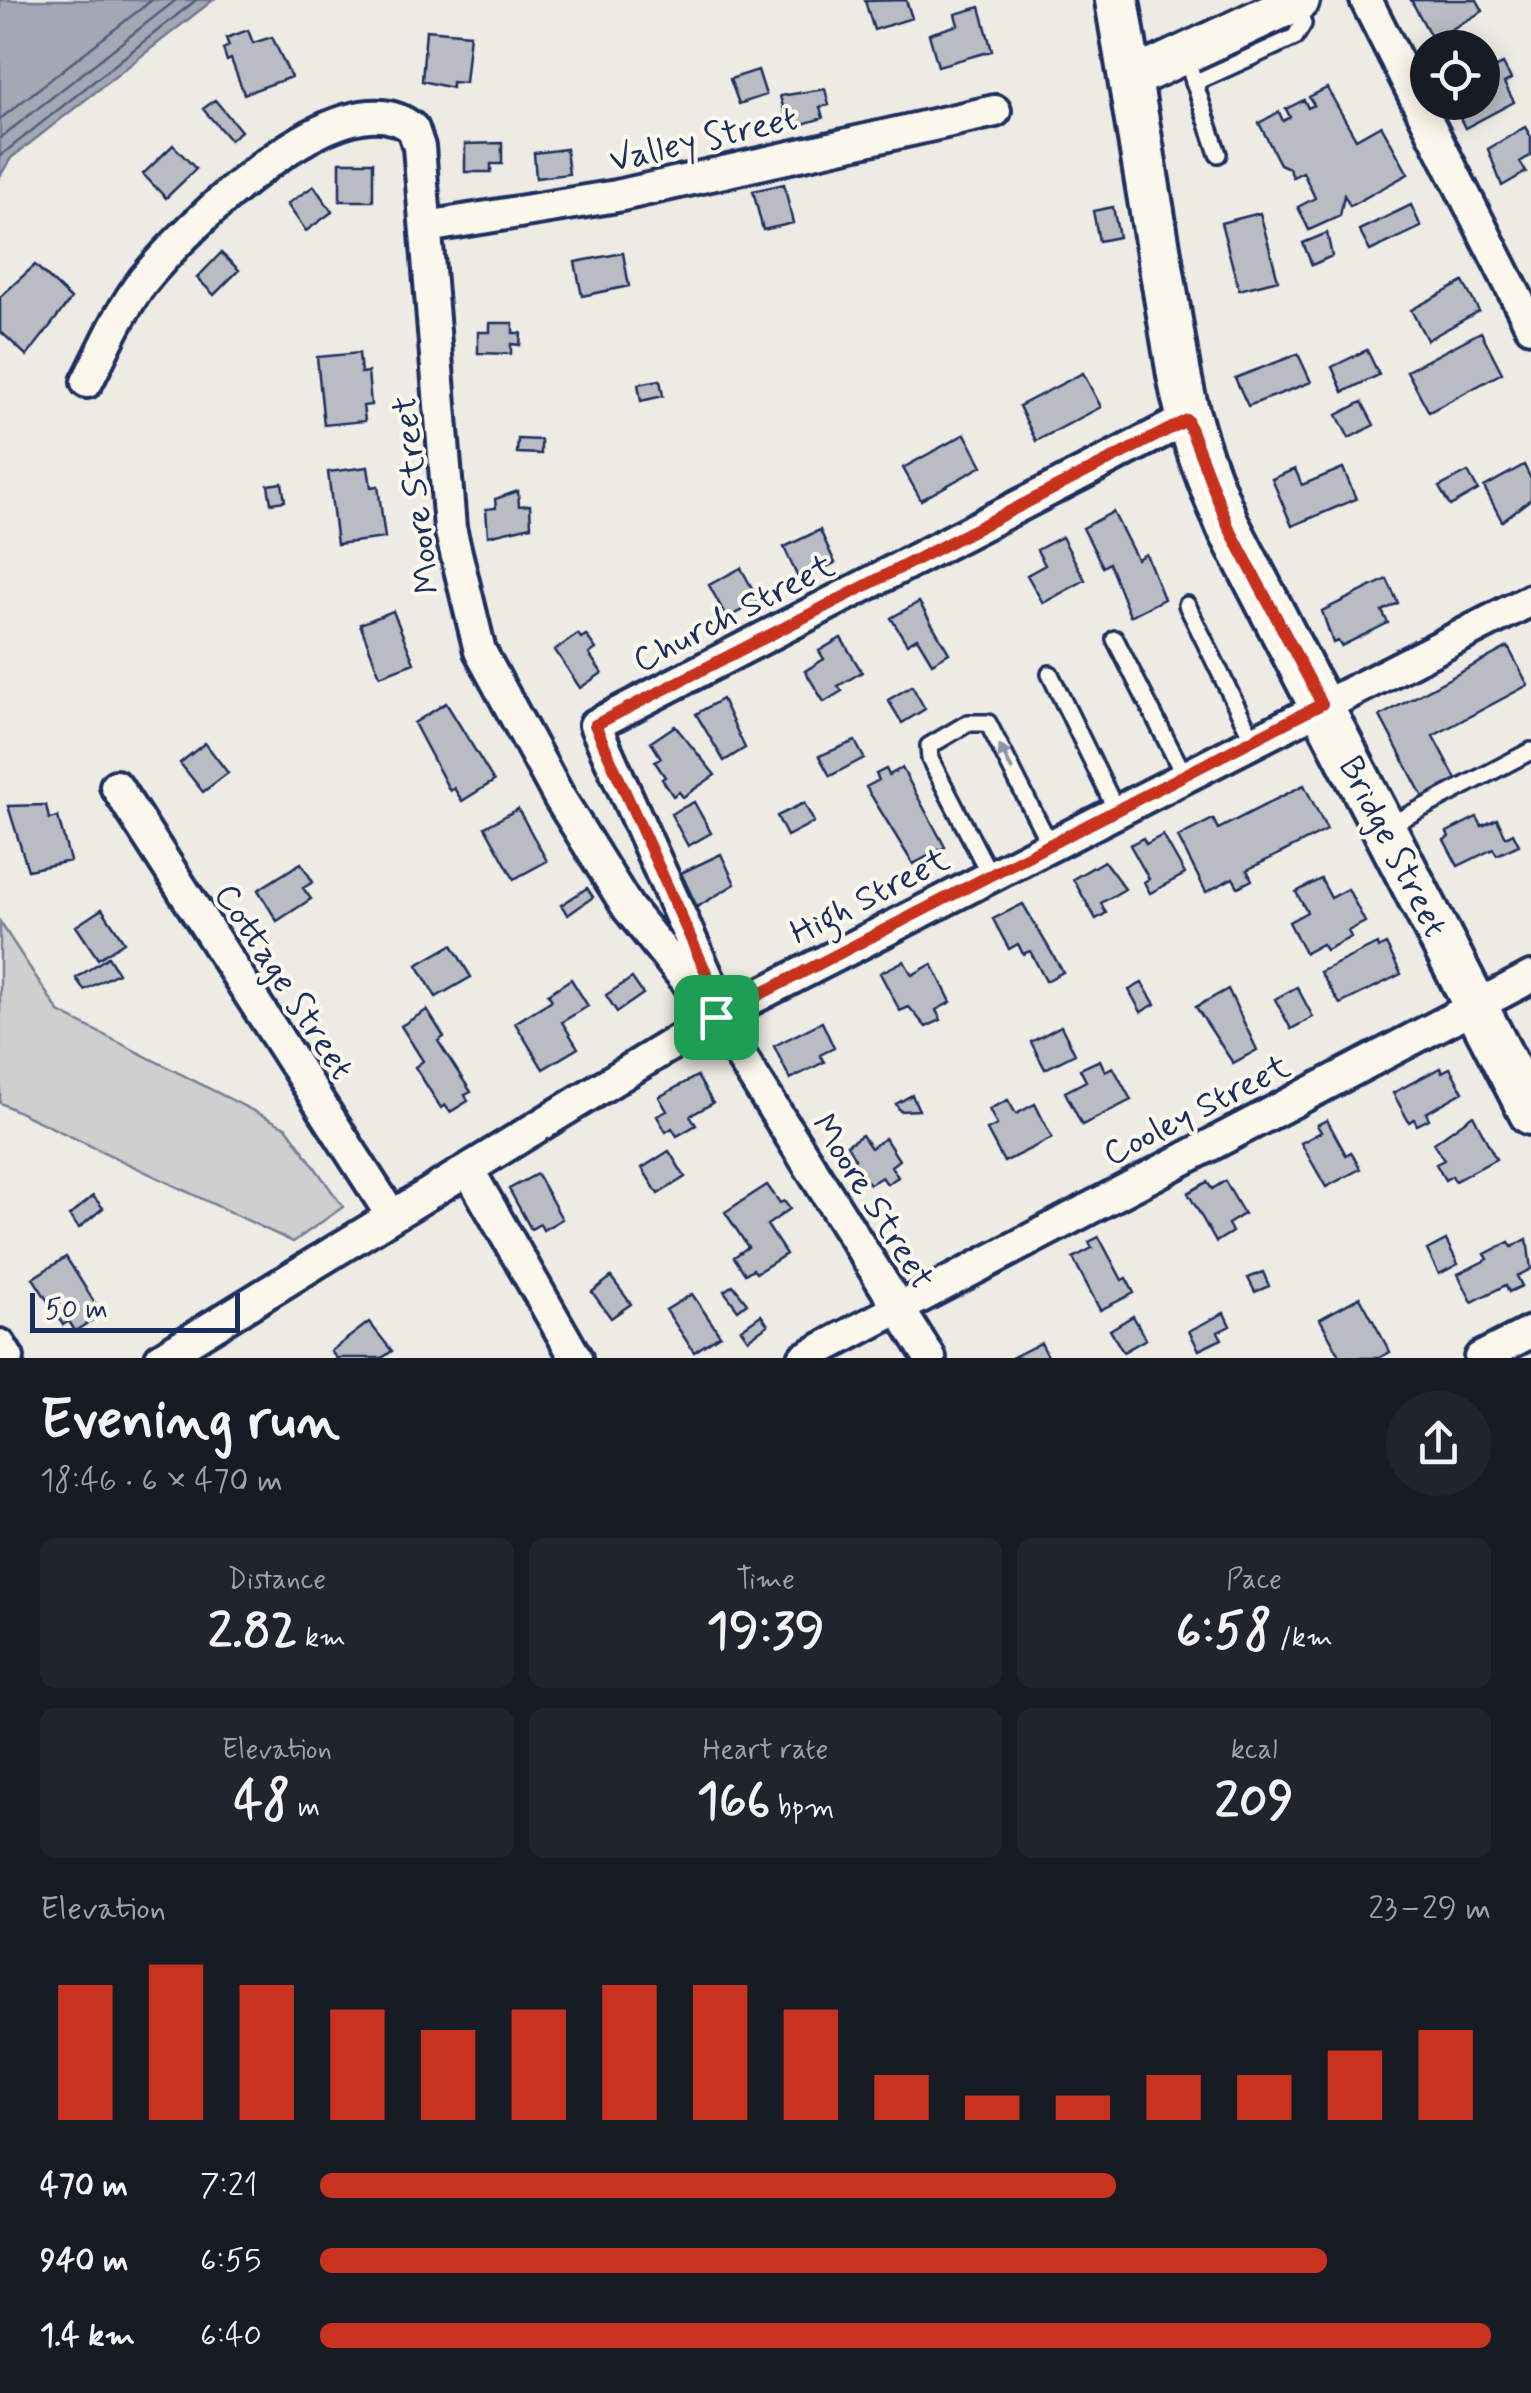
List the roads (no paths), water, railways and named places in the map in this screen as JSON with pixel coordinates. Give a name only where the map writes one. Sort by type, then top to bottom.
[{"type":"main road","name":"Bridge Street","points":[[1117,0],[1187,420],[1228,526],[1531,1113]]},
{"type":"street","points":[[1366,0],[1531,326]]},
{"type":"street","points":[[1131,79],[1190,69],[1298,1]]},
{"type":"street","name":"Valley Street","points":[[426,227],[597,200],[995,111]]},
{"type":"street","name":"Moore Street","points":[[87,382],[141,284],[246,181],[319,131],[339,123],[378,117],[405,122],[417,138],[450,528],[480,650],[551,782],[628,908],[716,1017],[930,1358]]},
{"type":"street","name":"Church Street","points":[[716,1017],[713,988],[595,725],[1187,420]]},
{"type":"street","name":"High Street","points":[[162,1358],[716,1017],[1322,704],[1529,606]]},
{"type":"street","name":"Cottage Street","points":[[116,786],[392,1216]]},
{"type":"street","name":"Cooley Street","points":[[804,1358],[1531,978]]},
{"type":"street","points":[[468,1169],[576,1358]]},
{"type":"street","points":[[1480,1358],[1531,1332]]},
{"type":"street","points":[[0,1345],[8,1358]]},
{"type":"lane","points":[[1190,69],[1218,154]]},
{"type":"lane","points":[[1187,605],[1253,740]]},
{"type":"lane","points":[[1115,640],[1184,776]]},
{"type":"lane","points":[[1050,674],[1116,810]]},
{"type":"lane","points":[[990,875],[930,759],[930,746],[968,722],[988,723],[1050,845]]},
{"type":"lane","points":[[1384,828],[1531,751]]},
{"type":"water","points":[[0,0],[213,0],[11,158],[0,176]]}]
